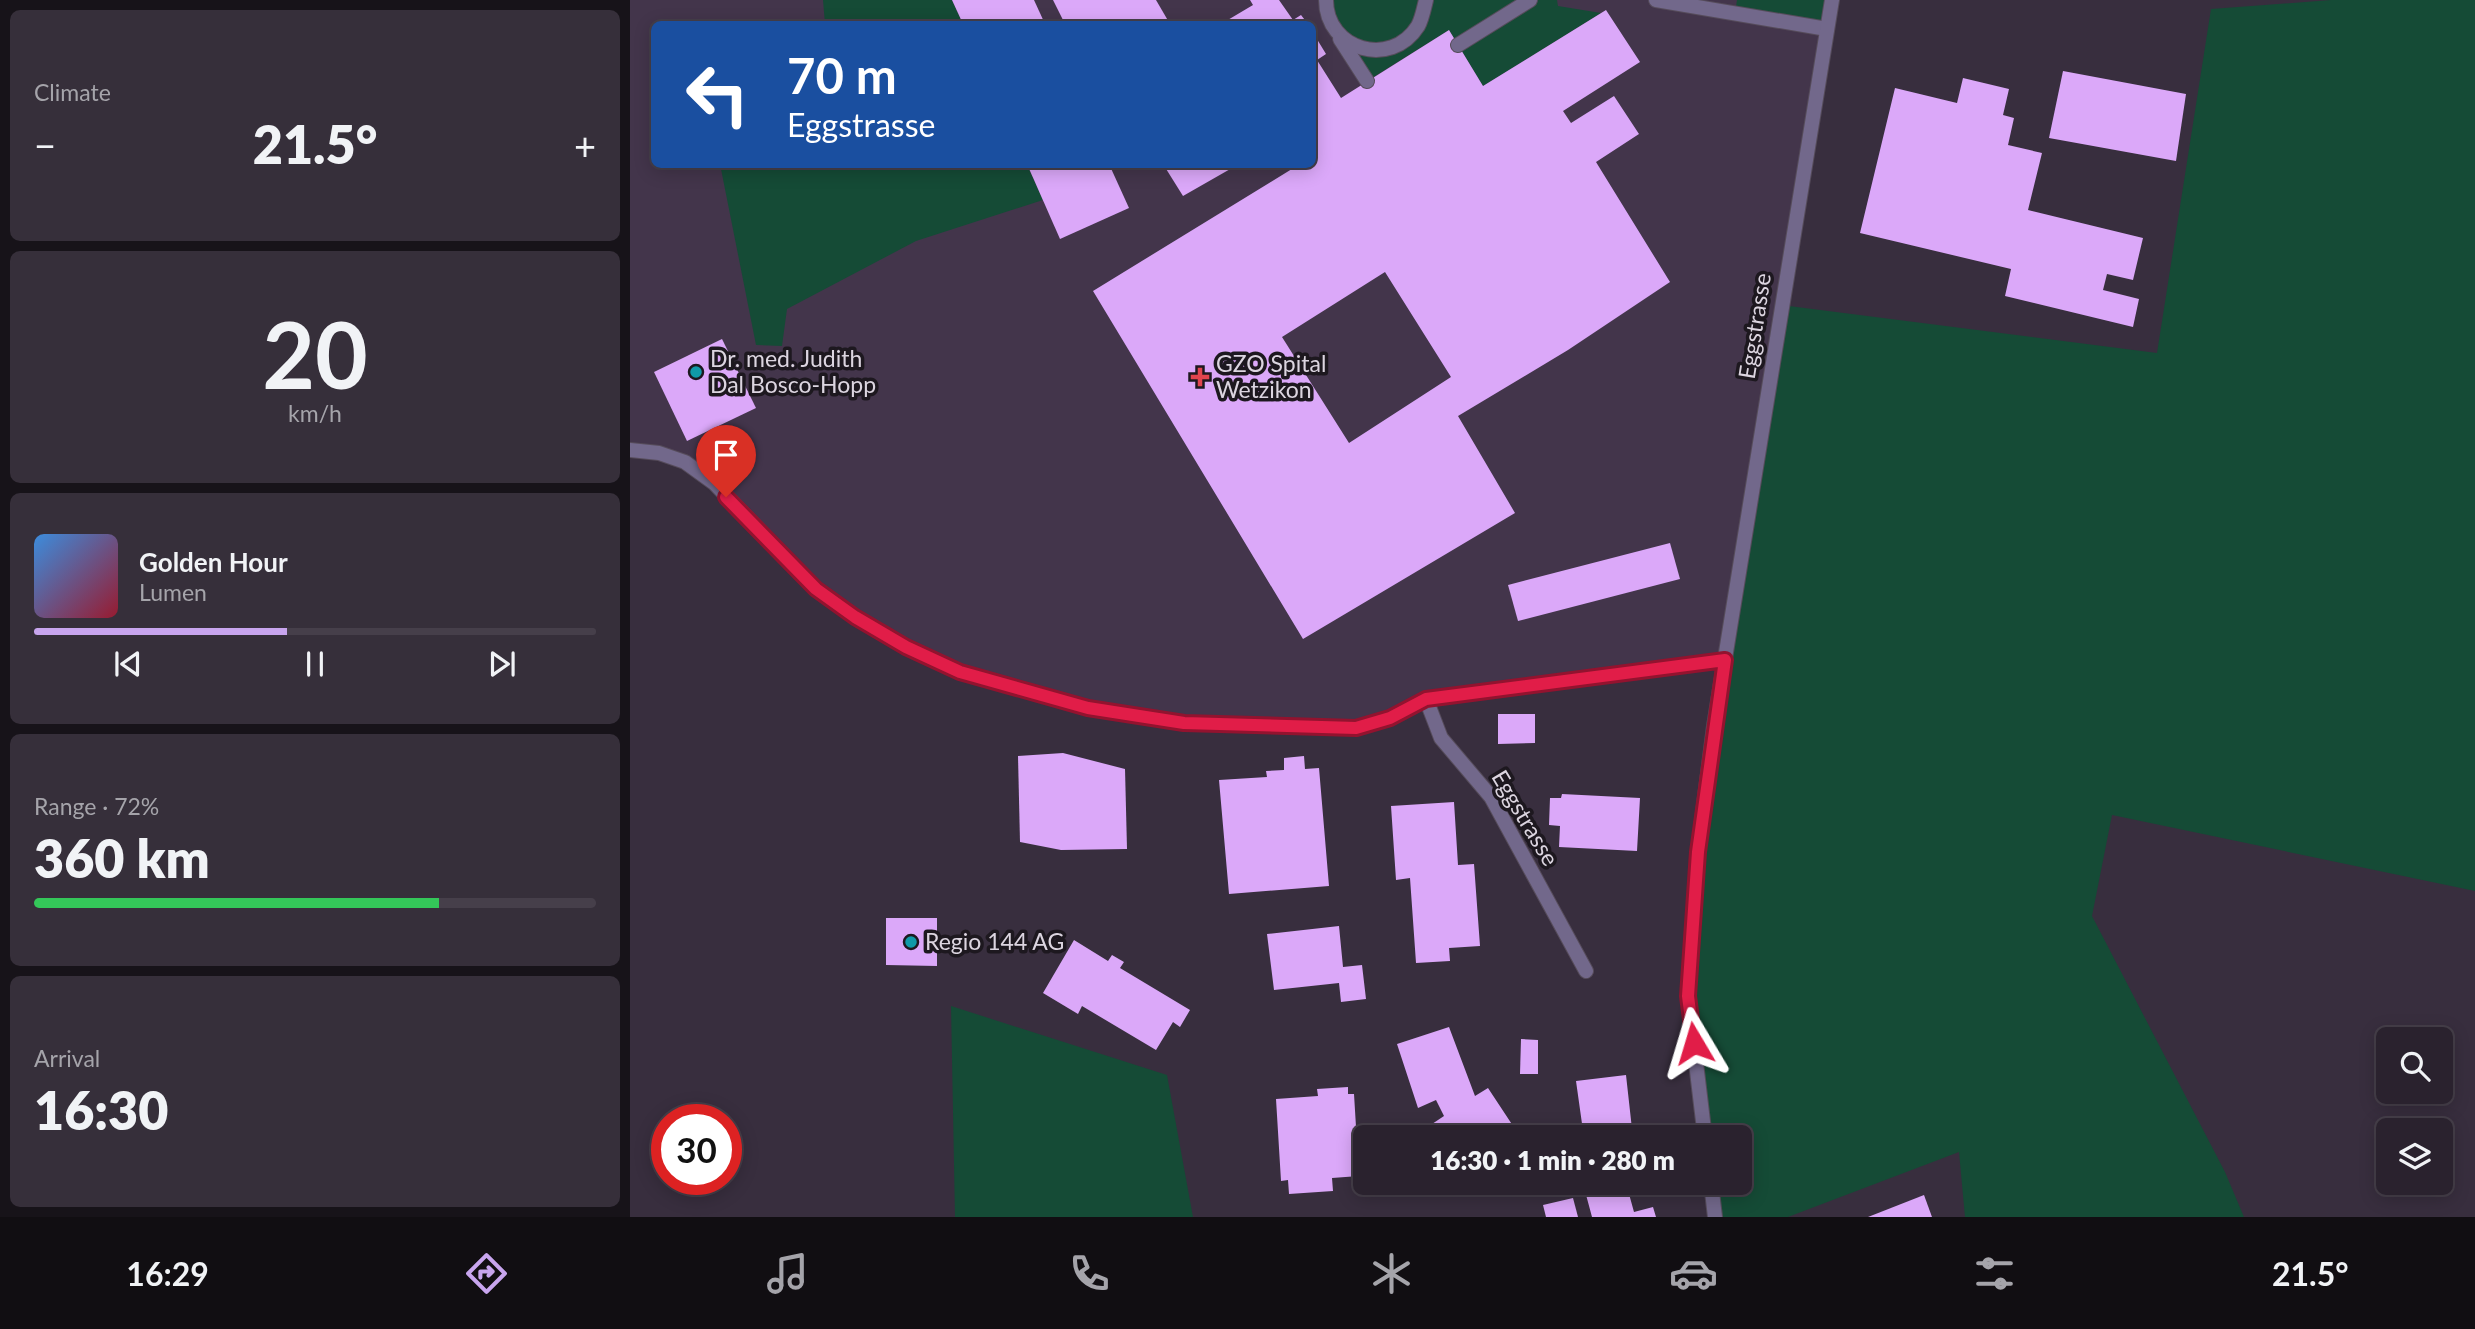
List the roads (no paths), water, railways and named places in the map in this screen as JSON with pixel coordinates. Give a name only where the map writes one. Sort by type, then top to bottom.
[{"type":"street","points":[[1326,0],[1331,25],[1367,81]]},
{"type":"street","points":[[1331,25],[1350,45],[1364,50],[1387,49],[1409,38],[1419,24],[1426,0]]},
{"type":"street","points":[[1458,45],[1530,0]]},
{"type":"street","points":[[1656,0],[1827,29]]},
{"type":"street","name":"Eggstrasse","points":[[1703,1125],[1688,996],[1698,852],[1725,660],[1832,0]]},
{"type":"street","points":[[630,450],[659,453],[685,462],[714,483],[816,589],[855,617],[906,647],[960,672],[1088,708],[1184,723],[1356,728],[1390,718],[1426,699],[1725,660]]},
{"type":"street","name":"Eggstrasse","points":[[1426,699],[1441,738],[1491,797],[1586,971]]},
{"type":"street","points":[[1712,1195],[1715,1217]]},
{"type":"place","name":"Dr. med. Judith Dal Bosco-Hopp","points":[[696,372]]},
{"type":"place","name":"GZO Spital Wetzikon","points":[[1200,377]]},
{"type":"place","name":"Regio 144 AG","points":[[911,942]]}]
